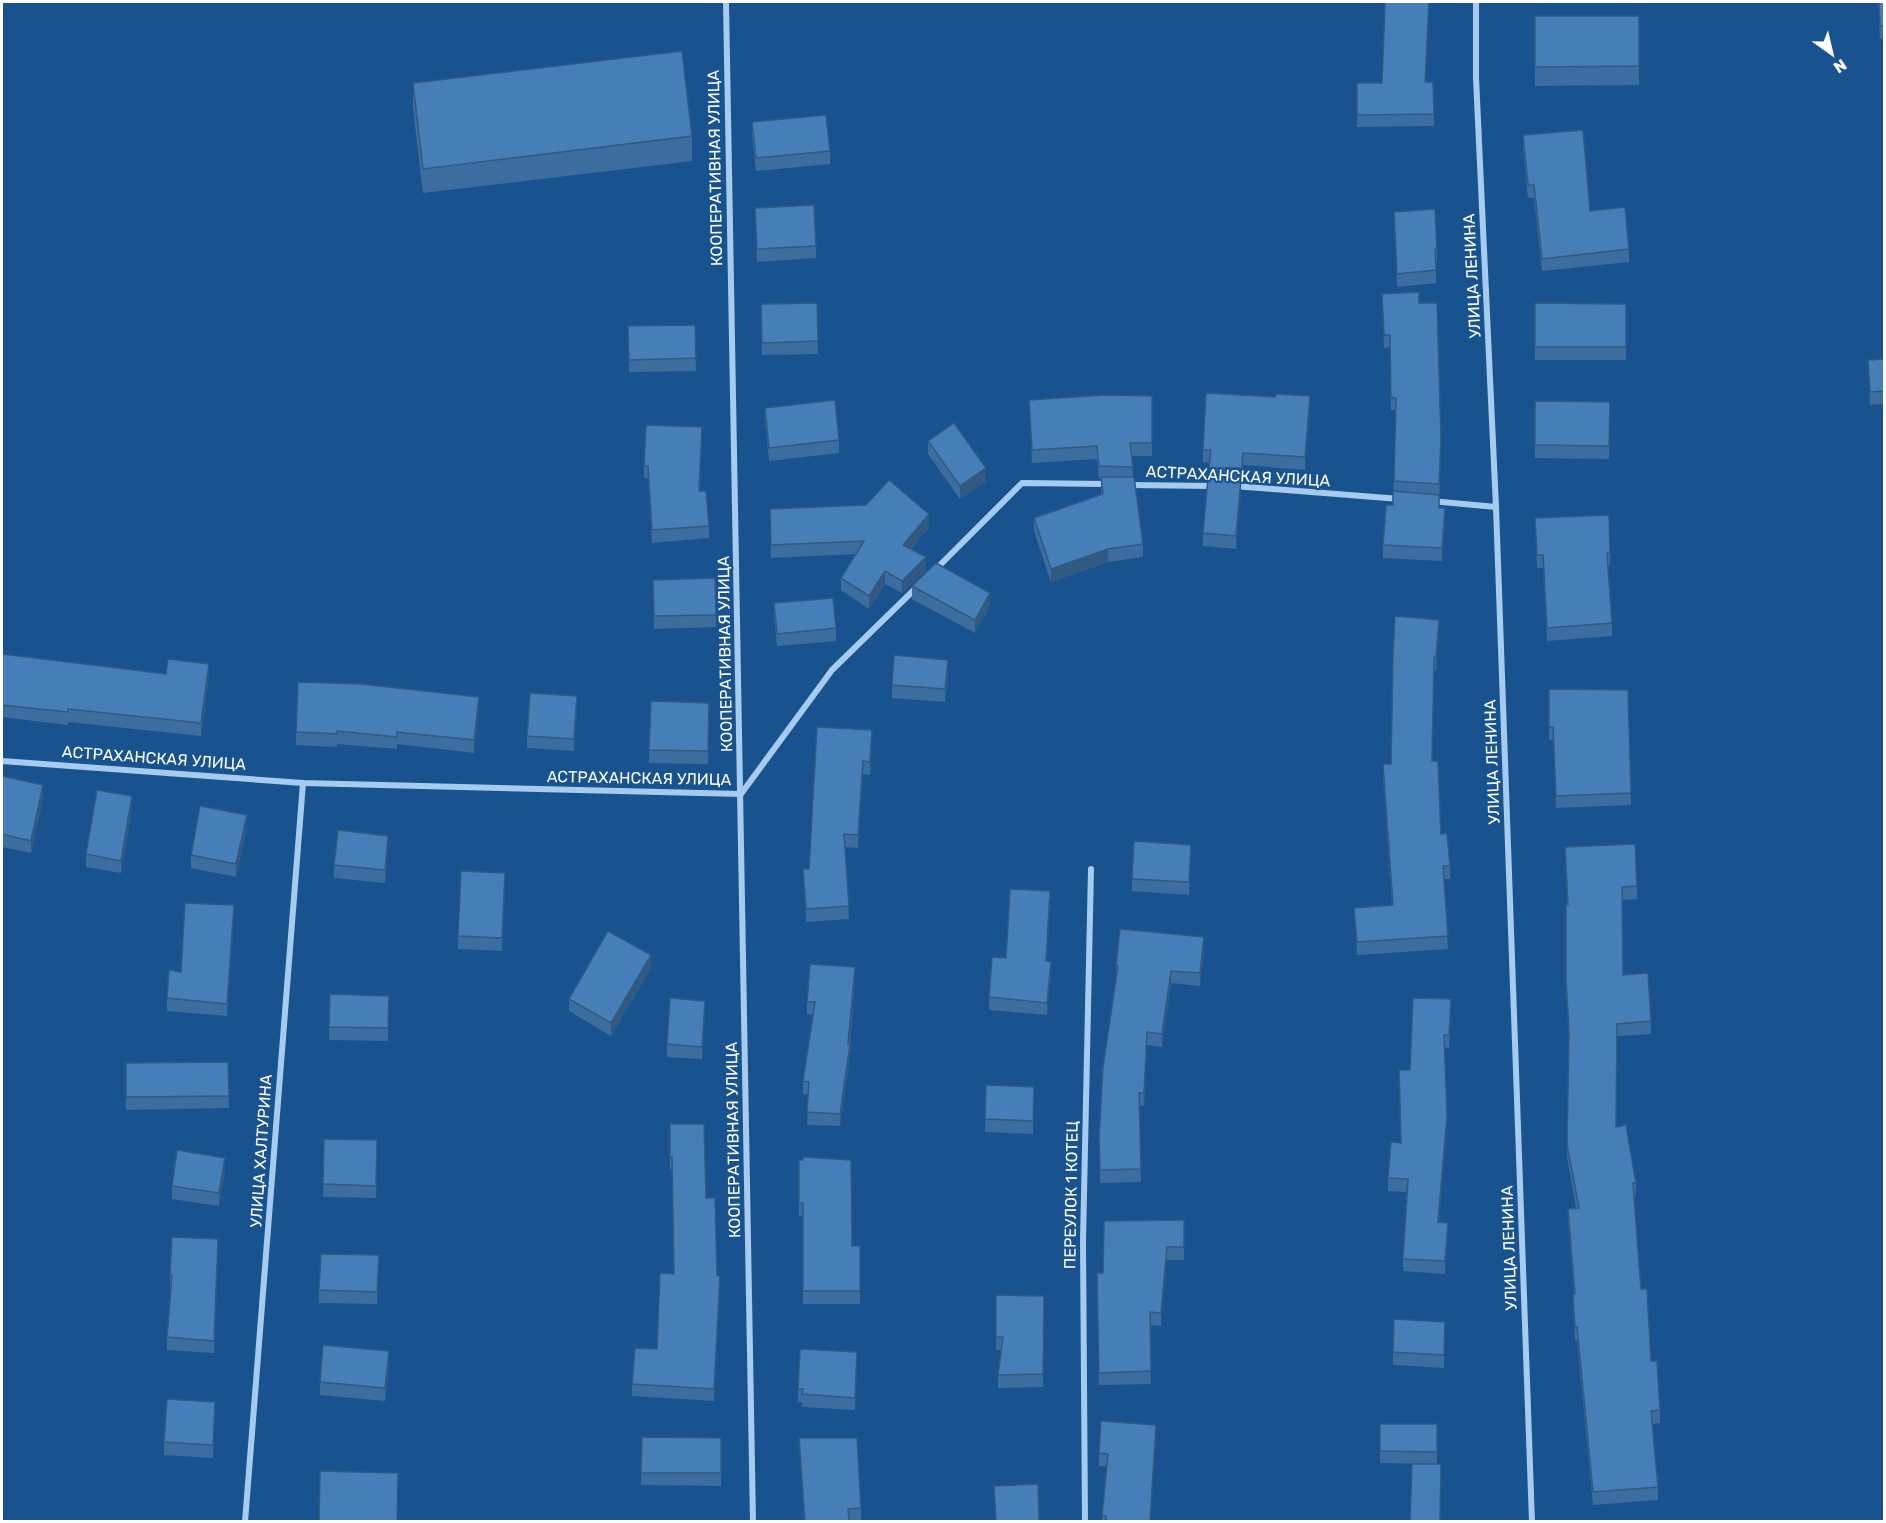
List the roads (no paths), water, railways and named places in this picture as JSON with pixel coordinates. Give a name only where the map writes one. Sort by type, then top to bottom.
[{"type":"street","name":"КООПЕРАТИВНАЯ УЛИЦА","points":[[726,2],[753,1521]]},
{"type":"street","name":"УЛИЦА ЛЕНИНА","points":[[1476,2],[1476,78],[1496,507],[1532,1521]]},
{"type":"street","points":[[932,573],[1022,483],[1114,484]]},
{"type":"street","name":"АСТРАХАНСКАЯ УЛИЦА","points":[[1126,485],[1217,486]]},
{"type":"street","name":"АСТРАХАНСКАЯ УЛИЦА","points":[[1229,486],[1403,499]]},
{"type":"street","points":[[1426,501],[1496,507]]},
{"type":"street","name":"АСТРАХАНСКАЯ УЛИЦА","points":[[2,761],[303,783],[741,794],[832,670],[923,581]]},
{"type":"street","name":"УЛИЦА ХАЛТУРИНА","points":[[245,1521],[303,783]]},
{"type":"street","name":"ПЕРЕУЛОК 1 КОТЕЦ","points":[[1085,1521],[1083,1241],[1091,869]]}]
